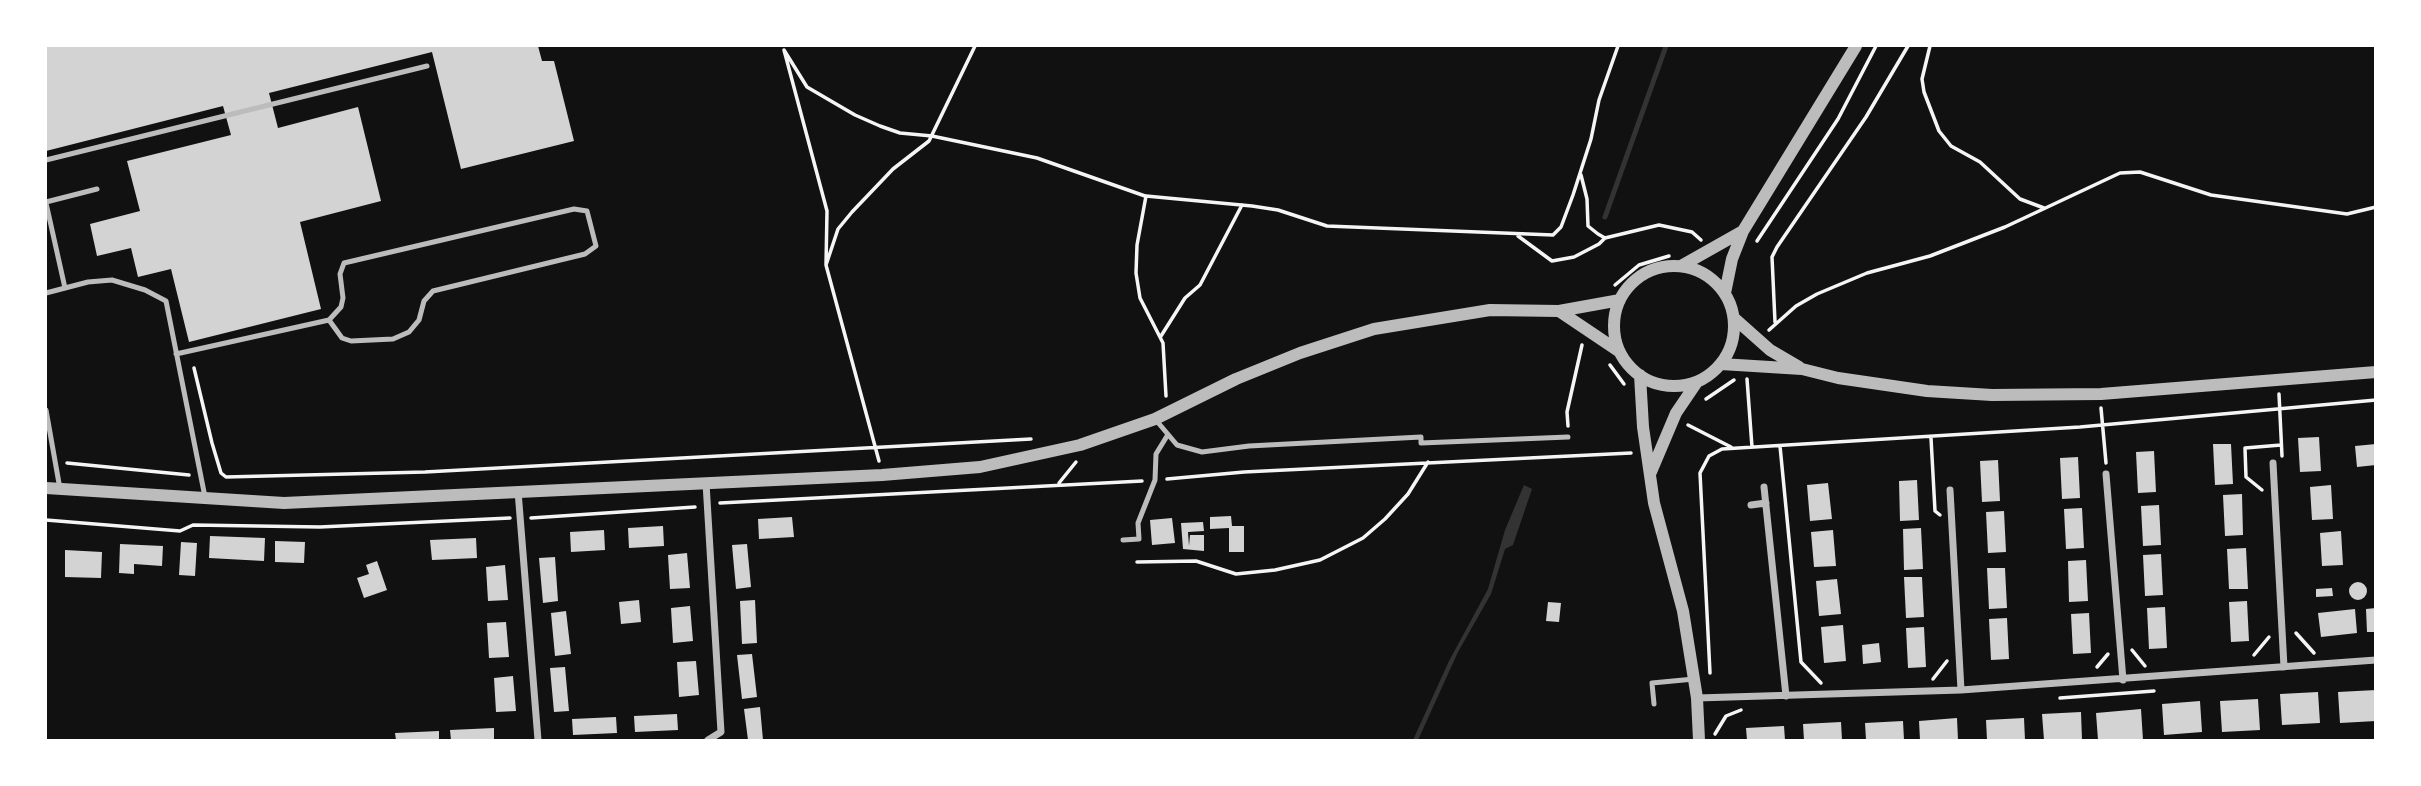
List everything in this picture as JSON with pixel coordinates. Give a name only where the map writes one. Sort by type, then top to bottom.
[{"type":"street","points":[[1724,293],[1732,259],[1743,231],[1856,46]]},
{"type":"street","points":[[1620,353],[1614,326],[1620,300],[1639,278],[1743,231]]},
{"type":"street","points":[[1678,261],[1706,275],[1724,293],[1734,318],[1770,350],[1802,369]]},
{"type":"street","points":[[46,488],[206,500],[284,502],[882,475],[980,467],[1080,445],[1155,419],[1236,379],[1300,353],[1374,329],[1490,310],[1559,311],[1620,300]]},
{"type":"street","points":[[1559,311],[1620,353],[1640,376],[1667,386],[1697,382]]},
{"type":"street","points":[[1651,472],[1676,413],[1697,382],[1721,364],[1729,350],[1734,318]]},
{"type":"street","points":[[1721,364],[1802,369],[1838,379],[1927,391],[1992,395],[2101,394],[2375,372]]},
{"type":"street","points":[[1640,376],[1643,427],[1654,503],[1683,611],[1706,739]]},
{"type":"street","points":[[2273,463],[2284,667]]},
{"type":"street","points":[[2106,474],[2123,680]]},
{"type":"street","points":[[706,482],[721,732],[708,740]]},
{"type":"street","points":[[1764,487],[1786,696]]},
{"type":"street","points":[[1950,490],[1961,690]]},
{"type":"street","points":[[517,491],[538,740]]},
{"type":"street","points":[[1751,505],[1766,503]]},
{"type":"street","points":[[1697,698],[1961,690],[2375,660]]},
{"type":"lane","points":[[46,160],[427,66]]},
{"type":"lane","points":[[65,288],[46,202],[97,189]]},
{"type":"lane","points":[[176,354],[329,320],[341,307],[343,298],[340,274],[344,263],[574,209],[587,211],[596,246],[585,254],[433,291],[424,301],[419,320],[409,332],[393,339],[351,341],[342,338],[329,320]]},
{"type":"lane","points":[[46,293],[112,280],[145,289],[166,301],[206,500]]},
{"type":"lane","points":[[46,410],[60,489]]},
{"type":"lane","points":[[1155,419],[1167,436],[1183,448],[1202,453],[1249,446],[1421,437],[1422,443],[1568,438]]},
{"type":"lane","points":[[1124,540],[1139,539],[1138,523],[1155,480],[1157,451],[1167,436]]},
{"type":"lane","points":[[1654,704],[1652,683],[1694,679]]},
{"type":"path","points":[[825,265],[838,229],[852,212],[932,136],[975,46]]},
{"type":"path","points":[[783,48],[807,87],[900,133],[932,136],[1037,158],[1146,196],[1279,210],[1327,226],[1402,227],[1518,236],[1553,234],[1561,227],[1618,46]]},
{"type":"path","points":[[1752,249],[1838,119],[1876,46]]},
{"type":"path","points":[[1774,324],[1772,257],[1866,117],[1908,46]]},
{"type":"path","points":[[1930,46],[1922,79],[1924,92],[1939,131],[1957,150],[1980,162],[2020,199],[2045,208]]},
{"type":"path","points":[[783,48],[787,73],[797,88],[827,211],[825,265],[882,475]]},
{"type":"path","points":[[1765,334],[1796,306],[1817,295],[1867,273],[1968,242],[2120,173],[2140,172],[2211,195],[2347,214],[2375,207]]},
{"type":"path","points":[[1580,173],[1587,199],[1588,226],[1605,238]]},
{"type":"path","points":[[1146,196],[1137,244],[1136,273],[1140,298],[1161,336],[1167,399]]},
{"type":"path","points":[[1161,336],[1185,298],[1200,285],[1242,205]]},
{"type":"path","points":[[1518,236],[1552,261],[1574,257],[1605,238],[1659,225],[1692,232],[1704,245]]},
{"type":"path","points":[[1609,291],[1639,265],[1678,261]]},
{"type":"path","points":[[1569,456],[1567,412],[1583,340],[1587,342]]},
{"type":"path","points":[[1604,358],[1624,384],[1628,395]]},
{"type":"path","points":[[194,368],[212,443],[221,473],[226,477]]},
{"type":"path","points":[[1704,400],[1725,384],[1747,376],[1752,447]]},
{"type":"path","points":[[2277,380],[2282,459]]},
{"type":"path","points":[[1156,403],[1178,394]]},
{"type":"path","points":[[1712,698],[1700,473],[1704,463],[1715,452],[1752,447],[1931,438],[2375,400]]},
{"type":"path","points":[[56,463],[226,477],[425,472],[1044,438]]},
{"type":"path","points":[[1931,438],[1935,512],[1942,517],[1942,524]]},
{"type":"path","points":[[46,520],[180,531],[193,525],[320,527],[520,519],[1634,452],[1634,444]]},
{"type":"path","points":[[2267,493],[2246,477],[2245,447],[2281,445]]},
{"type":"path","points":[[1780,446],[1801,662],[1822,684]]},
{"type":"path","points":[[1137,562],[1196,561],[1236,574],[1275,570],[1320,560],[1363,538],[1385,519],[1414,486],[1428,463]]},
{"type":"path","points":[[2098,465],[2106,464]]},
{"type":"path","points":[[2289,626],[2316,655]]},
{"type":"path","points":[[2250,660],[2274,629]]},
{"type":"path","points":[[2130,647],[2148,669]]},
{"type":"path","points":[[2092,673],[2111,650]]},
{"type":"path","points":[[1703,655],[1710,672]]},
{"type":"path","points":[[1931,682],[1950,658]]},
{"type":"path","points":[[1706,739],[1712,724]]},
{"type":"shaded area","points":[[1524,485],[1532,489],[1513,545],[1505,549],[1491,594],[1458,652],[1418,740],[1413,740],[1449,661],[1488,589],[1505,530]]},
{"type":"building","points":[[46,46],[538,46],[542,61],[554,61],[574,141],[461,169],[432,52],[269,93],[278,128],[358,107],[381,201],[300,222],[321,309],[189,342],[171,269],[138,277],[131,248],[97,256],[90,224],[140,211],[127,161],[231,135],[223,106],[46,151]]},
{"type":"building","points":[[2319,437],[2321,471],[2300,472],[2298,438]]},
{"type":"building","points":[[2213,444],[2231,444],[2233,484],[2215,485]]},
{"type":"building","points":[[2376,444],[2376,465],[2357,467],[2355,446]]},
{"type":"building","points":[[2154,451],[2156,492],[2138,493],[2136,452]]},
{"type":"building","points":[[2078,457],[2080,498],[2062,499],[2060,458]]},
{"type":"building","points":[[1998,460],[2000,501],[1982,502],[1980,461]]},
{"type":"building","points":[[1917,480],[1919,520],[1900,521],[1899,481]]},
{"type":"building","points":[[1828,483],[1832,519],[1810,521],[1807,485]]},
{"type":"building","points":[[2331,485],[2333,519],[2312,520],[2310,487]]},
{"type":"building","points":[[2242,494],[2243,535],[2225,536],[2223,495]]},
{"type":"building","points":[[2159,505],[2161,545],[2143,546],[2141,506]]},
{"type":"building","points":[[2082,508],[2084,548],[2066,549],[2064,509]]},
{"type":"building","points":[[2004,511],[2006,552],[1988,553],[1986,512]]},
{"type":"building","points":[[1231,516],[1232,526],[1244,526],[1244,552],[1229,552],[1229,528],[1210,529],[1210,517]]},
{"type":"building","points":[[792,517],[794,537],[759,539],[758,519]]},
{"type":"building","points":[[1172,518],[1175,543],[1152,545],[1150,520]]},
{"type":"building","points":[[1203,522],[1204,531],[1188,532],[1189,546],[1190,535],[1204,535],[1204,551],[1183,549],[1181,523]]},
{"type":"building","points":[[663,526],[664,546],[629,548],[628,528]]},
{"type":"building","points":[[1921,528],[1923,569],[1904,570],[1903,529]]},
{"type":"building","points":[[604,530],[605,550],[571,552],[570,532]]},
{"type":"building","points":[[1833,530],[1836,566],[1814,567],[1811,532]]},
{"type":"building","points":[[2341,531],[2343,565],[2322,566],[2320,533]]},
{"type":"building","points":[[210,536],[265,538],[264,561],[209,558]]},
{"type":"building","points":[[476,538],[477,558],[432,560],[430,540]]},
{"type":"building","points":[[275,541],[305,542],[304,563],[275,562]]},
{"type":"building","points":[[181,542],[197,543],[195,576],[179,575]]},
{"type":"building","points":[[120,544],[163,546],[162,566],[134,564],[134,574],[119,573]]},
{"type":"building","points":[[747,544],[751,587],[736,589],[732,545]]},
{"type":"building","points":[[2246,548],[2248,589],[2229,589],[2227,549]]},
{"type":"building","points":[[65,550],[102,552],[101,578],[65,577]]},
{"type":"building","points":[[687,553],[690,588],[670,589],[668,555]]},
{"type":"building","points":[[2161,554],[2163,595],[2145,596],[2143,555]]},
{"type":"building","points":[[555,557],[558,601],[543,603],[539,558]]},
{"type":"building","points":[[2086,560],[2088,601],[2069,602],[2068,561]]},
{"type":"building","points":[[377,561],[387,590],[364,598],[357,578],[369,574],[366,565]]},
{"type":"building","points":[[505,565],[508,600],[488,601],[486,567]]},
{"type":"building","points":[[1987,568],[2005,568],[2007,608],[1989,609]]},
{"type":"building","points":[[1904,577],[1922,577],[1924,617],[1906,618]]},
{"type":"building","points":[[1837,579],[1841,614],[1819,616],[1816,581]]},
{"type":"building","points":[[2358,582],[2364,585],[2367,591],[2364,597],[2358,600],[2352,597],[2349,591],[2352,585]]},
{"type":"building","points":[[2332,588],[2333,596],[2316,597],[2316,589]]},
{"type":"building","points":[[639,600],[641,622],[621,624],[619,602]]},
{"type":"building","points":[[755,600],[757,643],[742,644],[740,601]]},
{"type":"building","points":[[2247,601],[2249,641],[2231,642],[2229,602]]},
{"type":"building","points":[[1548,602],[1561,603],[1559,622],[1546,621]]},
{"type":"building","points":[[690,606],[693,641],[673,643],[671,608]]},
{"type":"building","points":[[2165,607],[2167,648],[2149,649],[2147,608]]},
{"type":"building","points":[[2376,608],[2376,632],[2367,632],[2366,609]]},
{"type":"building","points":[[2355,609],[2357,633],[2321,637],[2318,613]]},
{"type":"building","points":[[566,611],[571,654],[555,656],[551,613]]},
{"type":"building","points":[[2089,613],[2091,653],[2073,654],[2071,614]]},
{"type":"building","points":[[2007,618],[2009,659],[1991,660],[1989,619]]},
{"type":"building","points":[[506,622],[509,657],[489,658],[487,623]]},
{"type":"building","points":[[1843,625],[1846,661],[1824,663],[1821,627]]},
{"type":"building","points":[[1924,627],[1926,667],[1908,668],[1906,628]]},
{"type":"building","points":[[1879,643],[1881,662],[1863,664],[1862,645]]},
{"type":"building","points":[[752,654],[757,697],[742,699],[737,655]]},
{"type":"building","points":[[696,661],[699,695],[679,697],[677,662]]},
{"type":"building","points":[[565,667],[569,711],[554,712],[550,668]]},
{"type":"building","points":[[513,676],[516,711],[496,712],[494,678]]},
{"type":"building","points":[[2376,690],[2376,721],[2340,723],[2338,692]]},
{"type":"building","points":[[2318,692],[2320,723],[2282,725],[2280,694]]},
{"type":"building","points":[[2258,699],[2260,730],[2222,732],[2220,701]]},
{"type":"building","points":[[2200,701],[2202,732],[2164,735],[2162,704]]},
{"type":"building","points":[[760,707],[763,740],[748,740],[744,709]]},
{"type":"building","points":[[2141,709],[2143,740],[2098,740],[2096,713]]},
{"type":"building","points":[[2081,712],[2082,740],[2044,740],[2042,714]]},
{"type":"building","points":[[677,714],[678,730],[635,732],[634,716]]},
{"type":"building","points":[[616,717],[617,733],[573,735],[572,719]]},
{"type":"building","points":[[1957,718],[1958,740],[1920,740],[1919,721]]},
{"type":"building","points":[[2024,718],[2025,740],[1987,740],[1986,720]]},
{"type":"building","points":[[1903,721],[1904,740],[1866,740],[1865,723]]},
{"type":"building","points":[[1841,722],[1842,740],[1804,740],[1803,724]]},
{"type":"building","points":[[1784,726],[1785,740],[1747,740],[1746,728]]},
{"type":"building","points":[[494,728],[494,740],[451,740],[450,730]]},
{"type":"building","points":[[439,731],[439,740],[396,740],[395,733]]},
{"type":"waterway","points":[[1605,217],[1666,46]]}]
